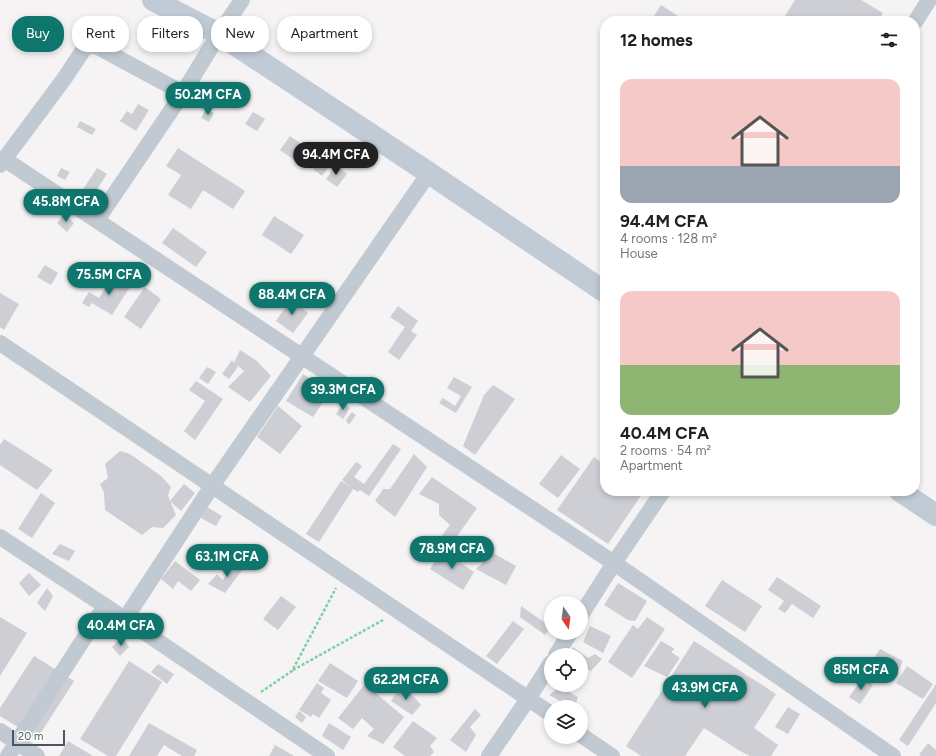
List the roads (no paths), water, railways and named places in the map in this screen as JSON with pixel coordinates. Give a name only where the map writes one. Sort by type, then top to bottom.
[{"type":"street","points":[[153,0],[211,30]]},
{"type":"street","points":[[231,16],[242,0]]},
{"type":"street","points":[[919,16],[929,0]]},
{"type":"street","points":[[183,93],[96,46],[86,46],[2,162],[97,220],[614,563],[893,756]]},
{"type":"street","points":[[97,220],[183,93],[211,47]]},
{"type":"street","points":[[246,52],[428,172],[600,289]]},
{"type":"street","points":[[125,619],[212,486],[428,172]]},
{"type":"street","points":[[0,343],[544,709]]},
{"type":"street","points":[[588,604],[660,496]]},
{"type":"street","points":[[908,496],[936,515]]},
{"type":"street","points":[[0,537],[125,619],[327,756]]},
{"type":"street","points":[[8,756],[105,606]]},
{"type":"street","points":[[489,756],[544,674]]},
{"type":"street","points":[[0,731],[37,756]]},
{"type":"street","points":[[588,740],[612,756]]}]
